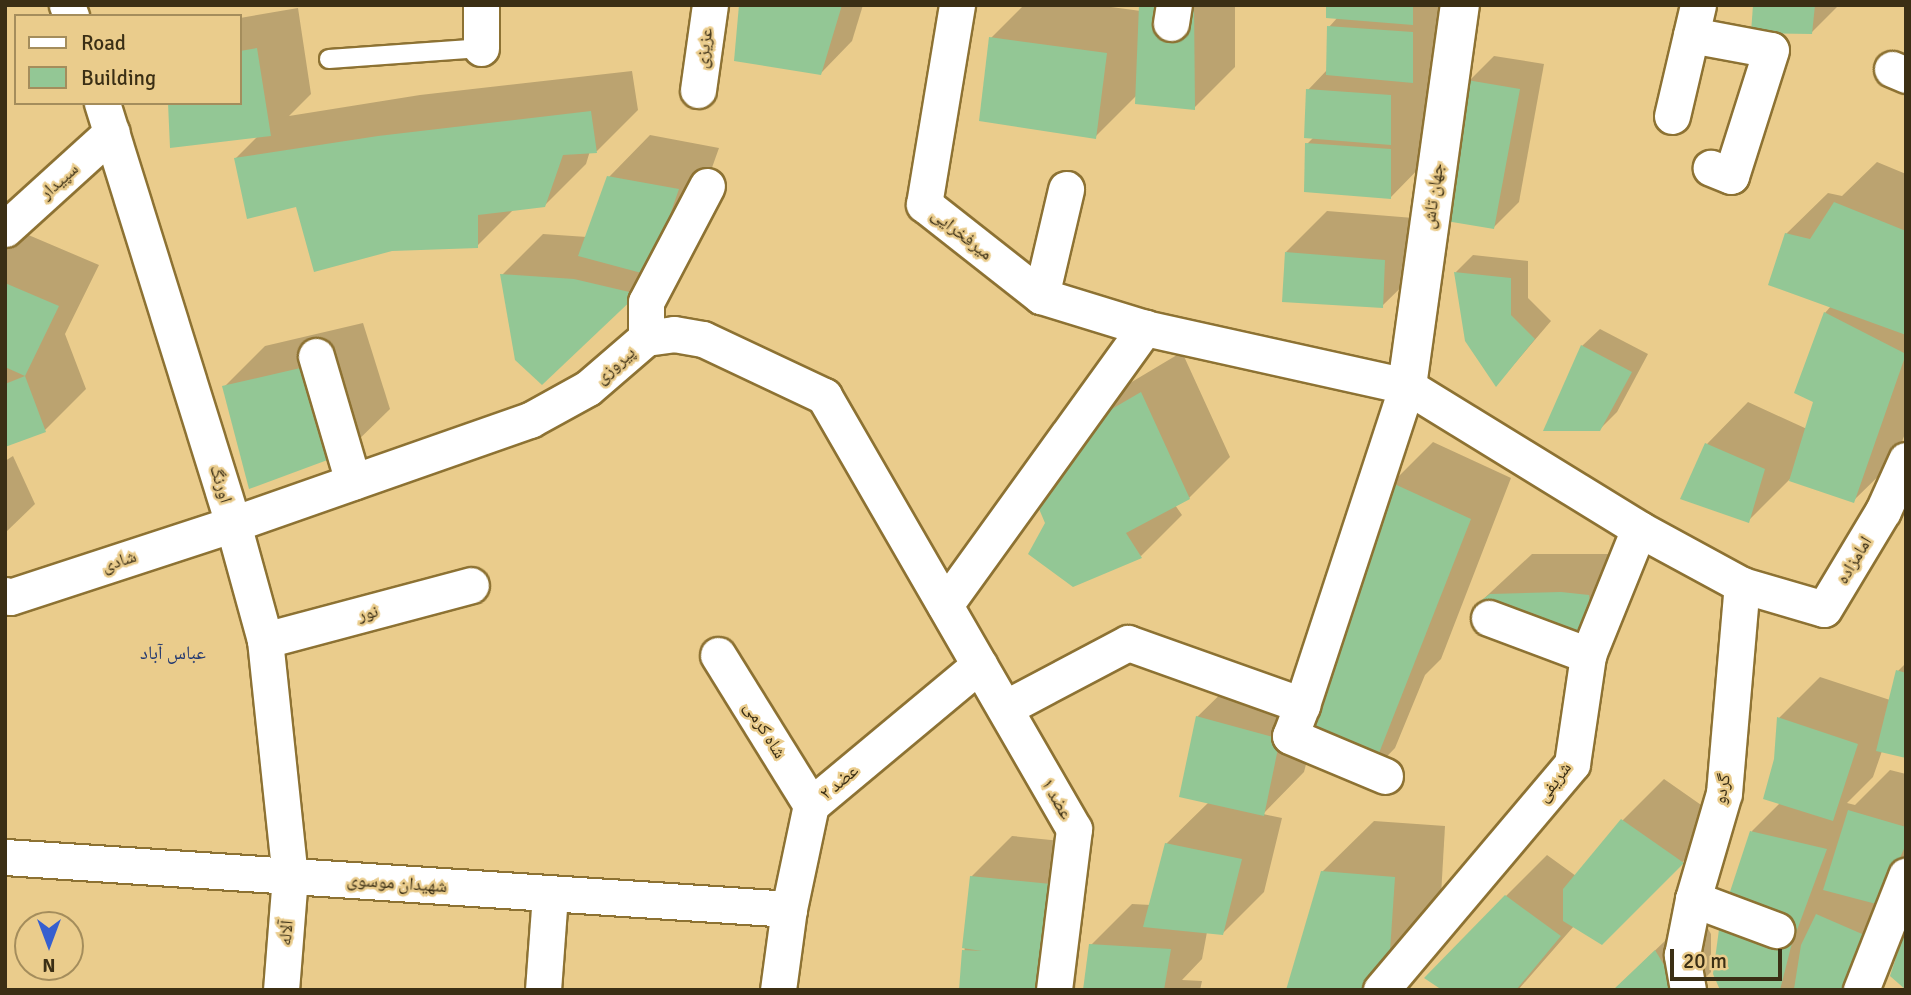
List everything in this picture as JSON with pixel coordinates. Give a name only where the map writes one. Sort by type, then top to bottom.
[{"type":"street","points":[[481,5],[481,48]]},
{"type":"street","name":"عزیزی","points":[[698,90],[710,5]]},
{"type":"street","name":"میرفخرایی","points":[[957,5],[924,204],[1041,296],[1145,328],[1406,386]]},
{"type":"street","name":"جهان تاش","points":[[1406,386],[1460,5]]},
{"type":"street","points":[[1672,116],[1695,20],[1771,50],[1731,176],[1711,168]]},
{"type":"street","name":"سپیدار","points":[[5,229],[107,118]]},
{"type":"street","name":"اورنگ","points":[[107,118],[233,524],[265,640],[290,876]]},
{"type":"street","points":[[646,338],[646,302],[707,186]]},
{"type":"street","points":[[1041,296],[1066,189]]},
{"type":"street","points":[[945,605],[1145,328]]},
{"type":"street","name":"پیروزی","points":[[233,524],[530,420],[588,388],[646,338],[674,334],[703,339],[824,396],[979,665]]},
{"type":"street","points":[[316,356],[353,482]]},
{"type":"street","points":[[1385,776],[1290,736],[1406,386],[1639,529],[1742,585]]},
{"type":"street","name":"امامزاده","points":[[1742,585],[1824,609],[1895,517],[1906,460]]},
{"type":"street","name":"شادی","points":[[5,596],[10,597],[233,524]]},
{"type":"street","name":"شریفی","points":[[1381,990],[1572,764],[1588,655],[1639,529]]},
{"type":"street","name":"نور","points":[[265,640],[471,585]]},
{"type":"street","name":"گردو","points":[[1688,990],[1682,955],[1693,899],[1724,793],[1742,585]]},
{"type":"street","points":[[1489,618],[1588,655]]},
{"type":"street","points":[[1005,708],[1128,643],[1302,705]]},
{"type":"street","name":"شاه کرمی","points":[[718,655],[811,805]]},
{"type":"street","name":"عضد ۱","points":[[979,665],[1074,829],[1054,990]]},
{"type":"street","name":"عضد ۲","points":[[778,990],[789,909],[811,805],[979,665]]},
{"type":"street","name":"شهیدان موسوی","points":[[5,858],[789,909]]},
{"type":"street","name":"آلاله","points":[[281,990],[290,876]]},
{"type":"street","points":[[1861,990],[1906,876]]},
{"type":"street","points":[[543,990],[550,894]]},
{"type":"street","points":[[1693,899],[1776,930]]},
{"type":"lane","points":[[329,59],[481,48]]},
{"type":"building","points":[[739,5],[842,5],[821,75],[734,61]]},
{"type":"building","points":[[1139,5],[1194,5],[1195,110],[1135,104]]},
{"type":"building","points":[[1326,5],[1413,5],[1413,25],[1326,18]]},
{"type":"building","points":[[1753,5],[1815,5],[1812,34],[1751,33]]},
{"type":"building","points":[[1327,26],[1413,32],[1413,83],[1326,75]]},
{"type":"building","points":[[989,37],[1107,53],[1096,139],[979,121]]},
{"type":"building","points":[[257,48],[271,136],[170,148],[168,105],[242,105],[242,51]]},
{"type":"building","points":[[1467,80],[1520,89],[1494,229],[1446,221]]},
{"type":"building","points":[[1306,89],[1391,95],[1391,145],[1304,138]]},
{"type":"building","points":[[591,111],[597,153],[563,155],[545,207],[478,215],[478,248],[392,251],[314,272],[296,207],[247,219],[234,158],[378,136]]},
{"type":"building","points":[[1305,143],[1391,149],[1391,199],[1304,192]]},
{"type":"building","points":[[607,176],[679,189],[649,275],[578,256]]},
{"type":"building","points":[[1834,202],[1906,231],[1906,335],[1768,285],[1785,233],[1810,239]]},
{"type":"building","points":[[1285,252],[1385,260],[1383,308],[1282,302]]},
{"type":"building","points":[[1454,272],[1511,278],[1511,315],[1535,339],[1496,387],[1465,341]]},
{"type":"building","points":[[500,274],[574,279],[638,294],[542,385],[515,360]]},
{"type":"building","points":[[5,283],[59,306],[25,376],[5,367]]},
{"type":"building","points":[[1824,312],[1906,354],[1854,503],[1789,481],[1813,402],[1794,393]]},
{"type":"building","points":[[1581,345],[1632,372],[1600,431],[1543,431]]},
{"type":"building","points":[[322,363],[349,452],[249,489],[222,386]]},
{"type":"building","points":[[25,376],[46,432],[5,447],[5,384]]},
{"type":"building","points":[[1141,392],[1190,499],[1126,533],[1142,558],[1073,587],[1028,554],[1045,523],[1034,497],[1086,424]]},
{"type":"building","points":[[1705,443],[1765,469],[1749,523],[1680,499]]},
{"type":"building","points":[[1390,482],[1471,519],[1370,776],[1281,739]]},
{"type":"building","points":[[1561,592],[1589,595],[1592,627],[1571,635],[1476,618],[1476,604],[1490,594]]},
{"type":"building","points":[[1896,670],[1906,673],[1906,758],[1876,751]]},
{"type":"building","points":[[1196,716],[1280,739],[1264,816],[1179,797]]},
{"type":"building","points":[[1777,717],[1858,744],[1833,821],[1763,799],[1774,759]]},
{"type":"building","points":[[1848,810],[1906,827],[1906,844],[1880,905],[1823,890]]},
{"type":"building","points":[[1621,819],[1684,863],[1602,945],[1563,921],[1563,889]]},
{"type":"building","points":[[1750,831],[1827,849],[1793,941],[1721,919]]},
{"type":"building","points":[[1165,843],[1242,859],[1223,935],[1143,927]]},
{"type":"building","points":[[1321,871],[1395,877],[1389,966],[1372,990],[1286,990]]},
{"type":"building","points":[[970,876],[1051,884],[1040,990],[959,990],[962,950],[982,951],[962,948]]},
{"type":"building","points":[[1505,895],[1561,936],[1516,990],[1442,990],[1424,978]]},
{"type":"building","points":[[1816,914],[1869,937],[1847,990],[1794,989],[1801,945]]},
{"type":"building","points":[[1720,922],[1792,943],[1780,990],[1720,990],[1713,974]]},
{"type":"building","points":[[1906,930],[1906,990],[1890,976]]},
{"type":"building","points":[[1089,944],[1171,949],[1164,990],[1083,990]]},
{"type":"building","points":[[1655,950],[1670,975],[1670,990],[1613,990]]},
{"type":"district","name":"عباس آباد","points":[[173,654]]}]
